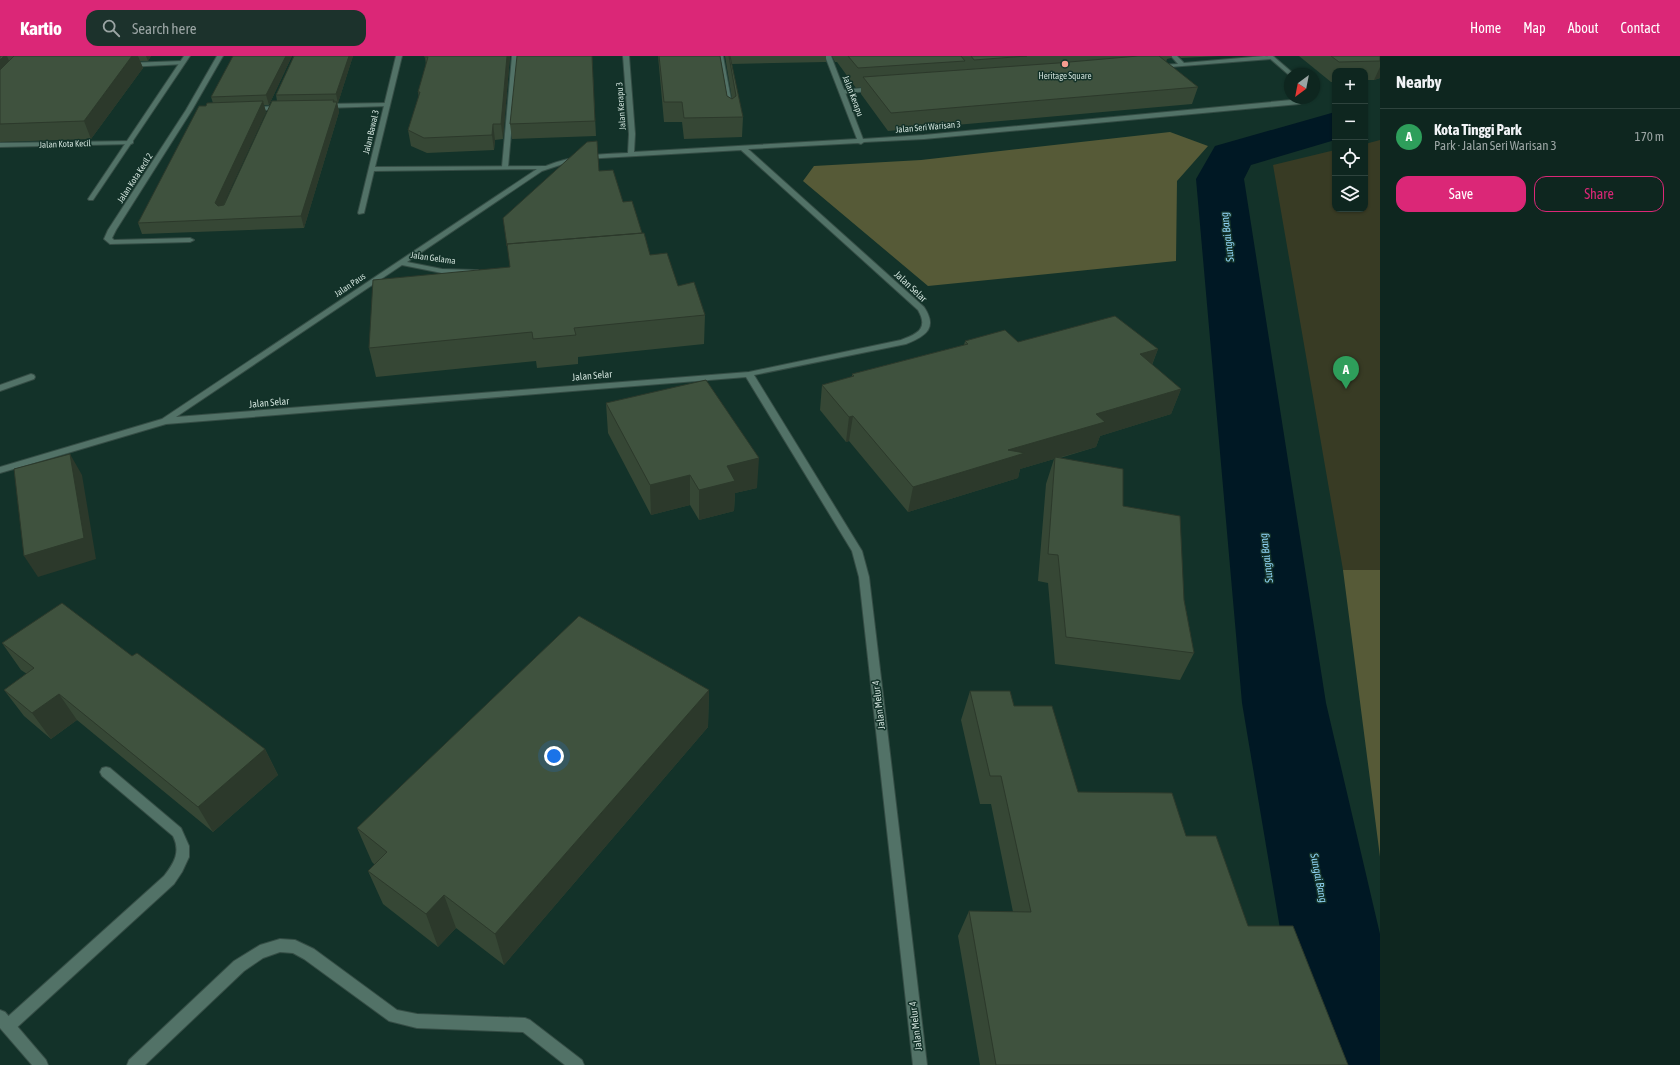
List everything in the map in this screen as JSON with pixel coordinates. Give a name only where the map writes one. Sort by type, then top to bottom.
[{"type":"street","points":[[91,199],[131,142],[187,56]]},
{"type":"street","name":"Jalan Kota Kecil 2","points":[[190,240],[113,242],[108,239],[112,230],[190,110],[220,56]]},
{"type":"street","name":"Jalan Bawal 3","points":[[361,213],[399,56]]},
{"type":"street","points":[[505,167],[515,56]]},
{"type":"street","name":"Jalan Kerapu 3","points":[[626,56],[632,134],[631,155]]},
{"type":"street","points":[[720,56],[731,116]]},
{"type":"street","name":"Jalan Kerapu","points":[[828,56],[861,142]]},
{"type":"street","points":[[1174,56],[1183,65]]},
{"type":"street","points":[[1153,68],[1271,56],[1284,68]]},
{"type":"street","points":[[121,65],[182,63]]},
{"type":"street","points":[[842,92],[882,89]]},
{"type":"street","points":[[269,115],[275,102]]},
{"type":"street","name":"Jalan Seri Warisan 3","points":[[546,166],[574,159],[861,142],[1284,103]]},
{"type":"street","points":[[318,107],[387,105]]},
{"type":"street","points":[[242,109],[288,108]]},
{"type":"street","points":[[190,110],[197,110]]},
{"type":"street","name":"Jalan Kota Kecil","points":[[0,146],[131,142]]},
{"type":"street","name":"Jalan Selar","points":[[0,470],[165,421],[749,374],[903,342],[915,338],[923,332],[927,325],[926,317],[921,309],[743,148]]},
{"type":"street","points":[[372,169],[546,166]]},
{"type":"street","name":"Jalan Paus","points":[[165,421],[546,166]]},
{"type":"street","name":"Jalan Gelama","points":[[401,263],[442,271],[484,272]]},
{"type":"street","name":"Jalan Melur 4","points":[[749,374],[857,551],[864,577],[920,1065]]},
{"type":"street","points":[[0,388],[32,377]]},
{"type":"street","points":[[41,1065],[4,1021],[169,880],[179,868],[184,854],[183,842],[177,832],[106,772]]},
{"type":"street","points":[[134,1065],[239,966],[262,951],[275,947],[294,947],[309,954],[394,1016],[417,1021],[525,1025],[577,1065]]},
{"type":"green space","points":[[1170,132],[1208,146],[1177,181],[1176,261],[928,286],[803,181],[814,166],[921,160]]},
{"type":"green space","points":[[1380,140],[1380,570],[1343,570],[1273,165],[1332,151],[1332,212],[1368,212],[1368,143]]},
{"type":"green space","points":[[1343,570],[1380,570],[1380,857]]},
{"type":"building","points":[[14,56],[132,56],[84,121],[0,124],[0,70]]},
{"type":"building","points":[[233,56],[286,56],[266,95],[211,97]]},
{"type":"building","points":[[294,56],[349,56],[336,94],[276,95]]},
{"type":"building","points":[[507,56],[501,124],[493,124],[492,135],[424,138],[408,130],[420,92],[418,92],[428,57],[424,57]]},
{"type":"building","points":[[517,56],[592,56],[595,121],[510,124]]},
{"type":"building","points":[[659,56],[720,56],[727,96],[732,99],[736,96],[730,56],[743,117],[684,118],[682,102],[664,102]]},
{"type":"building","points":[[848,56],[961,56],[965,61],[858,68]]},
{"type":"building","points":[[971,56],[1027,56],[974,60]]},
{"type":"building","points":[[1138,56],[1159,56],[1198,87],[891,113],[863,77],[1058,63]]},
{"type":"building","points":[[1331,56],[1380,56],[1380,61],[1339,62]]},
{"type":"building","points":[[334,100],[333,102],[337,102],[301,216],[138,223],[199,106],[206,106],[207,103],[263,101],[215,203],[218,206],[224,205],[272,101]]},
{"type":"building","points":[[597,141],[599,171],[613,170],[623,202],[632,201],[642,233],[507,244],[507,246],[503,218],[587,142]]},
{"type":"building","points":[[644,233],[650,255],[667,253],[678,286],[694,282],[705,315],[574,328],[576,335],[533,339],[532,332],[369,348],[373,280],[510,267],[507,244]]},
{"type":"building","points":[[1115,316],[1158,349],[1140,354],[1181,389],[1096,414],[1105,422],[1008,450],[1025,453],[913,487],[853,416],[849,417],[822,385],[854,376],[852,374],[968,344],[965,341],[1005,330],[1018,342]]},
{"type":"building","points":[[706,380],[759,458],[727,466],[735,481],[699,490],[690,475],[650,485],[606,403]]},
{"type":"building","points":[[70,454],[84,538],[24,556],[14,469]]},
{"type":"building","points":[[1055,457],[1123,469],[1123,506],[1180,516],[1184,600],[1194,653],[1066,637],[1058,555],[1048,554]]},
{"type":"building","points":[[62,603],[132,656],[137,653],[265,749],[198,807],[59,694],[32,713],[4,690],[34,668],[2,643]]},
{"type":"building","points":[[579,616],[709,690],[495,934],[444,895],[426,914],[368,871],[387,852],[357,828]]},
{"type":"building","points":[[970,691],[1010,691],[1014,706],[1052,706],[1078,792],[1172,793],[1186,836],[1216,836],[1248,926],[1293,926],[1348,1065],[996,1065],[969,911],[1031,912],[1001,776],[990,776]]},
{"type":"waterway","name":"Sungai Bang","points":[[1332,127],[1232,156],[1220,179],[1284,703],[1357,1065]]},
{"type":"place","name":"Heritage Square","points":[[1065,64]]},
{"type":"place","name":"Kota Tinggi Park","points":[[1346,389]]}]
